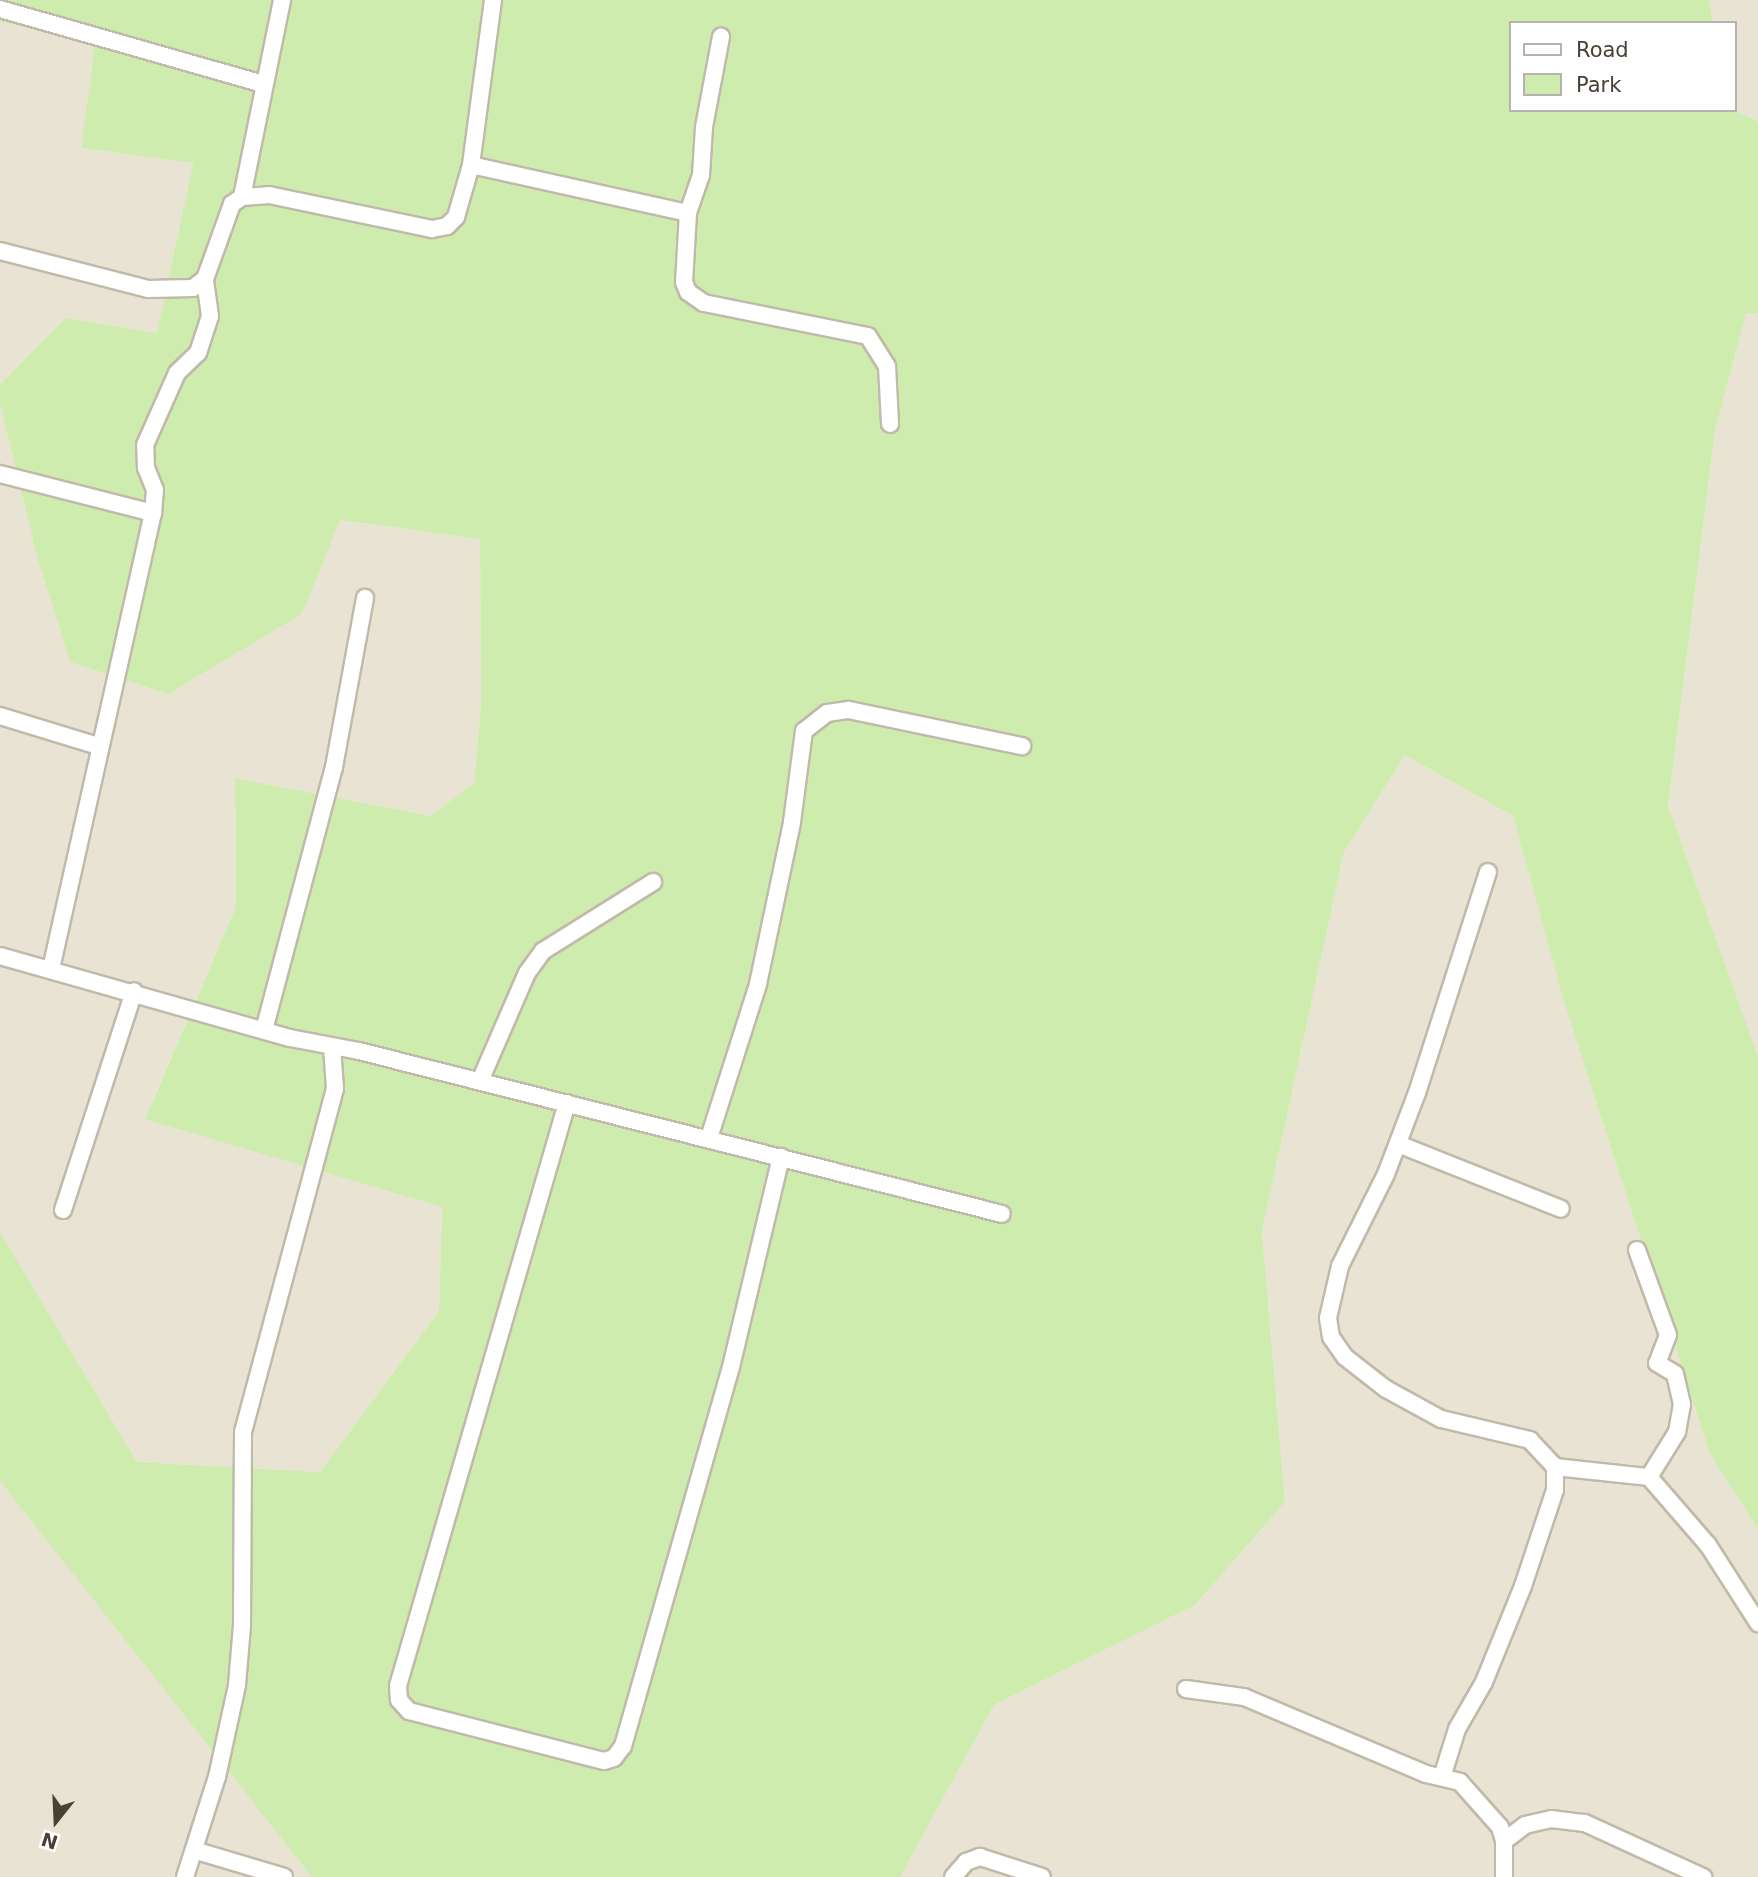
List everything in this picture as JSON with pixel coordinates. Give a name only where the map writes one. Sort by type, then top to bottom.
[{"type":"street","points":[[242,197],[282,0]]},
{"type":"street","points":[[51,969],[98,746],[153,513],[155,490],[146,468],[145,445],[177,373],[198,353],[210,316],[205,279],[232,204],[242,197],[269,195],[432,229],[447,226],[456,217],[471,165],[493,0]]},
{"type":"street","points":[[0,9],[264,84]]},
{"type":"street","points":[[721,37],[704,127],[701,175],[688,213],[684,282],[688,292],[704,303],[868,336],[887,366],[890,424]]},
{"type":"street","points":[[471,165],[688,213]]},
{"type":"street","points":[[0,251],[148,289],[193,288],[205,279]]},
{"type":"street","points":[[0,474],[153,513]]},
{"type":"street","points":[[264,1030],[334,767],[365,598]]},
{"type":"street","points":[[709,1138],[758,984],[792,822],[804,732],[827,713],[849,710],[1022,746]]},
{"type":"street","points":[[0,716],[98,746]]},
{"type":"street","points":[[1489,872],[1398,1144],[1340,1266],[1329,1302],[1331,1337],[1345,1357],[1385,1389],[1441,1419],[1530,1440],[1555,1467],[1649,1477],[1694,1527],[1758,1623]]},
{"type":"street","points":[[480,1081],[527,974],[543,951],[653,882]]},
{"type":"street","points":[[0,956],[134,991],[264,1030],[709,1138],[1002,1214]]},
{"type":"street","points":[[64,1209],[134,991]]},
{"type":"street","points":[[185,1877],[197,1851],[237,1685],[242,1625],[243,1432],[335,1088],[332,1047]]},
{"type":"street","points":[[567,1103],[398,1686],[399,1700],[409,1711],[604,1761],[614,1758],[626,1733],[731,1367],[781,1157]]},
{"type":"street","points":[[1398,1144],[1561,1209]]},
{"type":"street","points":[[1637,1250],[1668,1335],[1657,1363],[1675,1374],[1682,1404],[1676,1432],[1649,1477]]},
{"type":"street","points":[[1443,1774],[1457,1729],[1484,1682],[1523,1586],[1555,1490],[1555,1467]]},
{"type":"street","points":[[1186,1689],[1244,1697],[1426,1774],[1443,1774],[1471,1792],[1500,1827],[1504,1841],[1504,1877]]},
{"type":"street","points":[[1504,1841],[1525,1825],[1550,1819],[1585,1823],[1703,1877]]},
{"type":"street","points":[[197,1851],[284,1877]]},
{"type":"street","points":[[953,1877],[966,1861],[980,1857],[1042,1877]]},
{"type":"shaded area","points":[[1709,0],[1758,0],[1758,121],[1737,112],[1737,21],[1713,21]]},
{"type":"shaded area","points":[[0,21],[96,46],[81,148],[193,163],[157,333],[65,318],[0,385]]},
{"type":"shaded area","points":[[1746,313],[1758,313],[1758,1056],[1668,806],[1715,431]]},
{"type":"shaded area","points":[[0,404],[38,560],[70,662],[168,694],[302,614],[339,520],[480,539],[481,707],[474,783],[431,816],[235,778],[236,907],[145,1118],[442,1207],[439,1311],[320,1472],[137,1462],[0,1232]]},
{"type":"shaded area","points":[[1405,755],[1513,816],[1563,999],[1710,1454],[1758,1529],[1758,1877],[900,1877],[994,1705],[1195,1605],[1285,1502],[1262,1231],[1344,852]]},
{"type":"shaded area","points":[[0,1481],[79,1579],[312,1877],[0,1877]]},
{"type":"green space","points":[[0,0],[1709,0],[1713,21],[1510,21],[1510,112],[1737,112],[1758,121],[1758,313],[1746,313],[1715,431],[1668,806],[1758,1056],[1758,1529],[1710,1454],[1563,999],[1513,816],[1405,755],[1344,852],[1262,1231],[1285,1502],[1195,1605],[994,1705],[900,1877],[312,1877],[0,1481],[0,1232],[137,1462],[320,1472],[439,1311],[442,1207],[145,1119],[236,907],[235,778],[431,816],[474,783],[481,707],[480,539],[340,520],[302,614],[168,694],[70,662],[38,560],[0,404],[0,385],[65,318],[157,333],[193,163],[81,148],[95,46],[0,21]]}]
